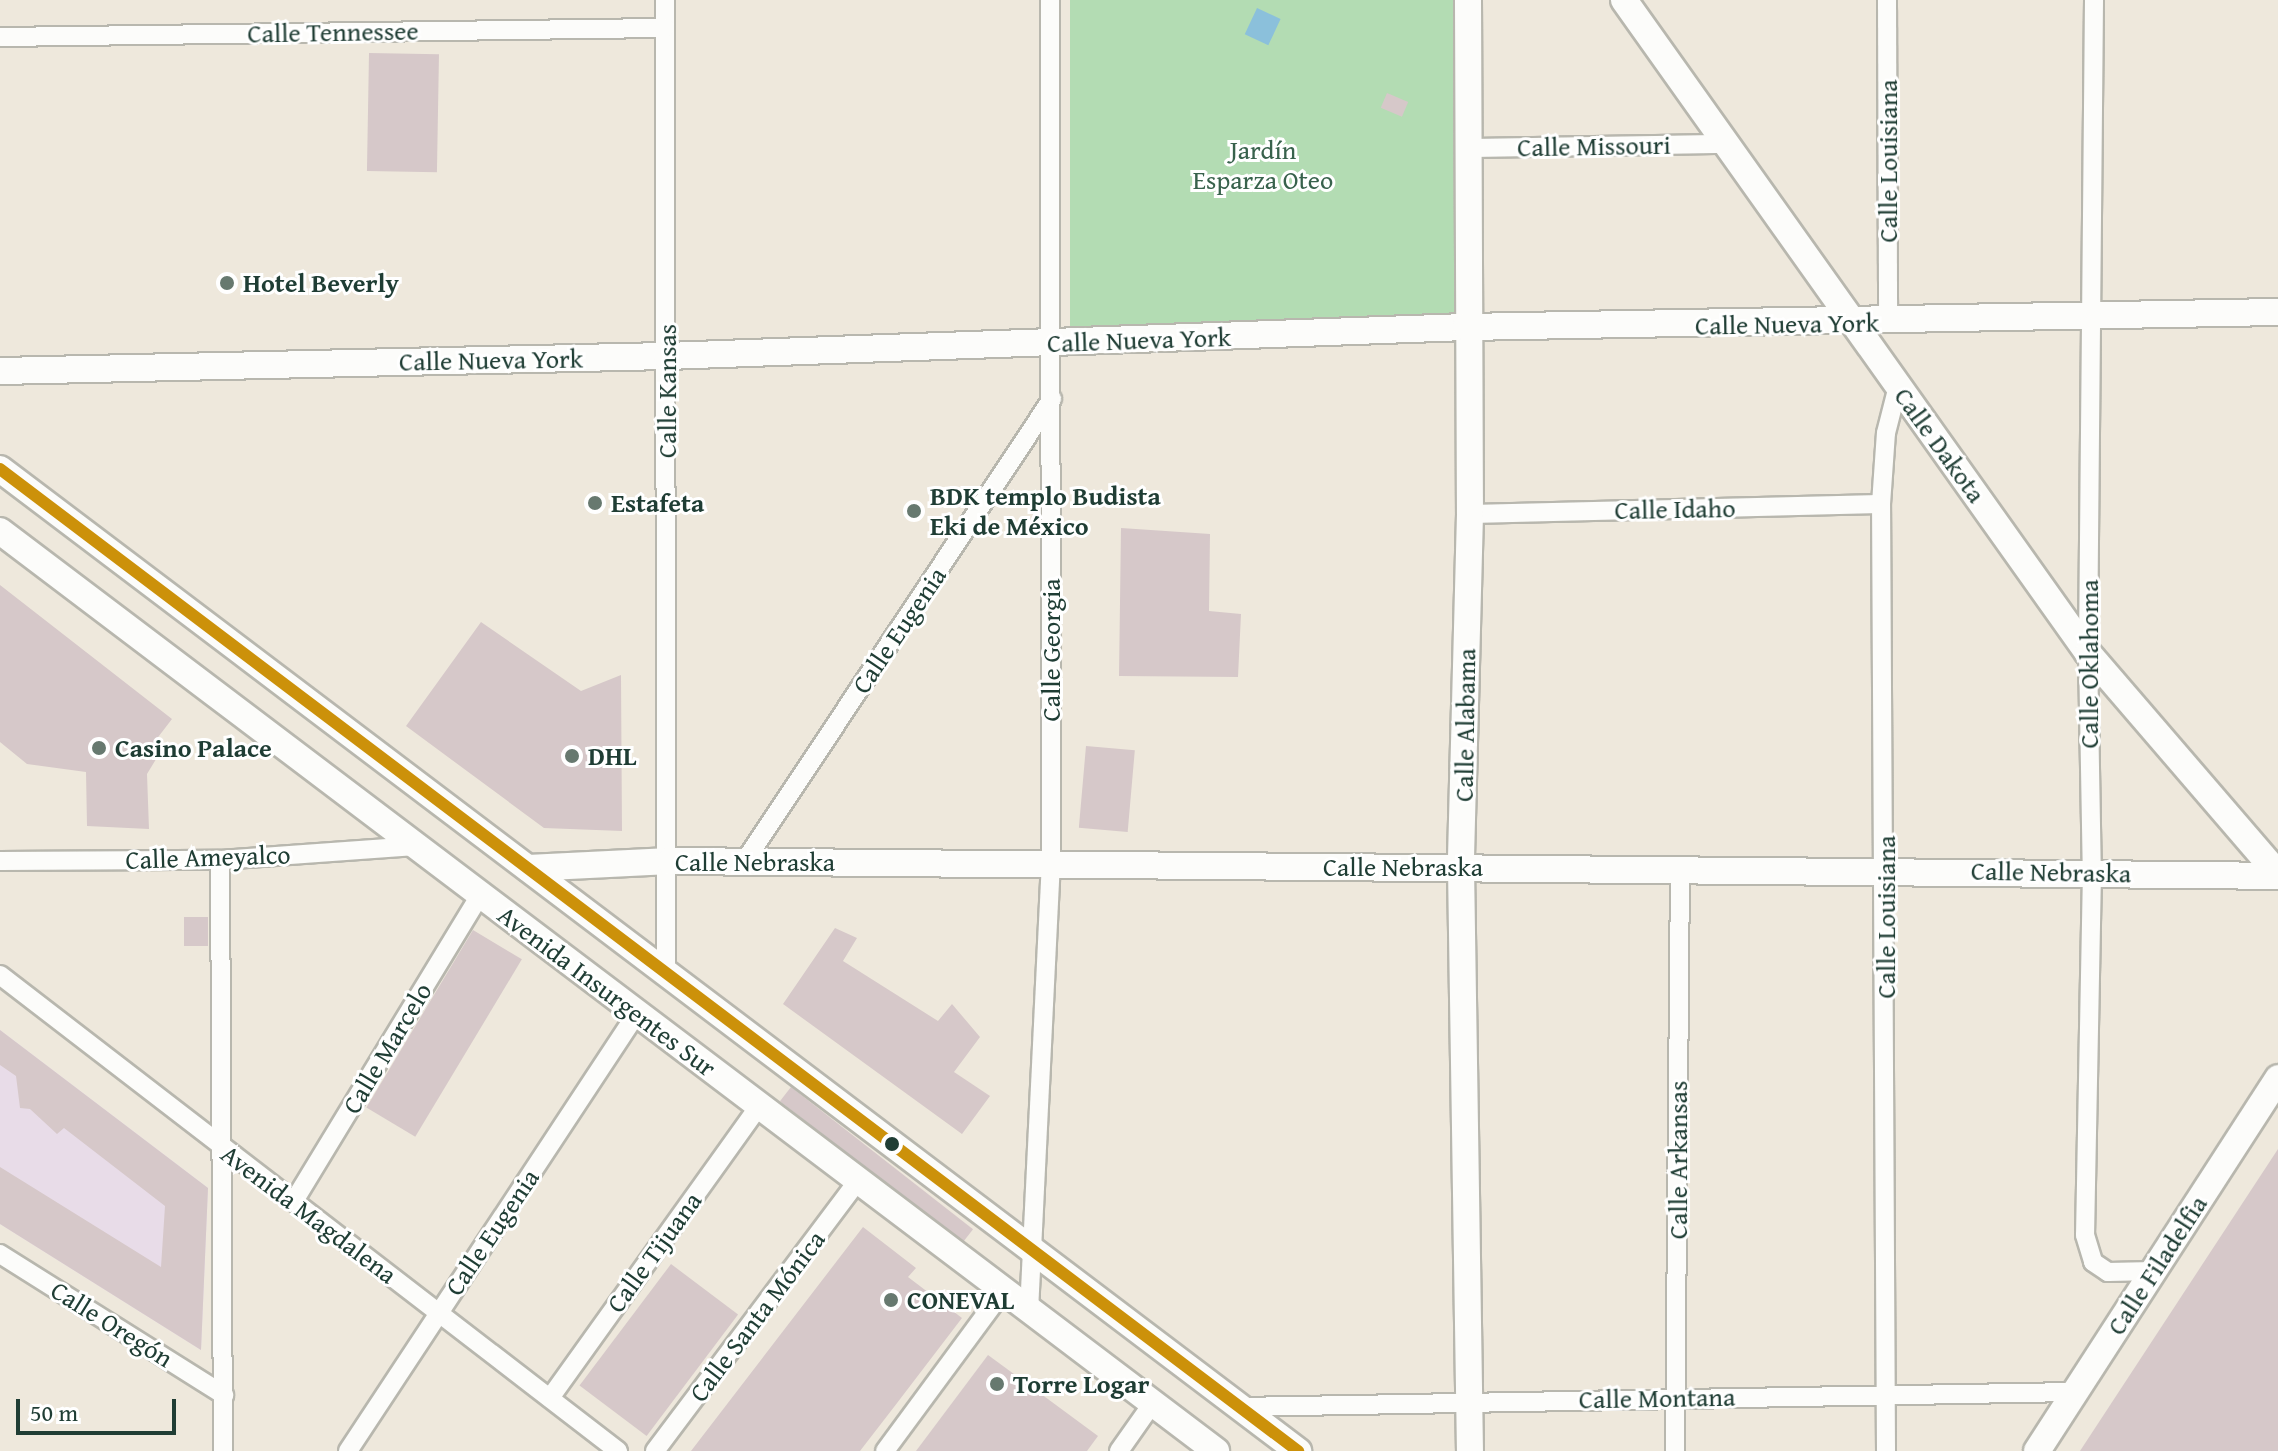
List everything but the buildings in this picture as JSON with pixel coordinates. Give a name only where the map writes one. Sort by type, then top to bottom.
[{"type":"street","name":"Calle Kansas","points":[[665,0],[670,861],[666,973]]},
{"type":"street","name":"Calle Georgia","points":[[1029,1311],[1051,864],[1053,344],[1050,0]]},
{"type":"street","name":"Calle Alabama","points":[[1468,0],[1466,327],[1470,514],[1461,867],[1470,1451]]},
{"type":"street","name":"Calle Dakota","points":[[1624,0],[1722,144],[2088,653],[2278,875]]},
{"type":"street","name":"Calle Louisiana","points":[[1887,0],[1888,323]]},
{"type":"street","name":"Calle Oklahoma","points":[[2094,0],[2088,653],[2092,872],[2085,1235],[2093,1262],[2108,1272],[2154,1271]]},
{"type":"street","name":"Calle Tennessee","points":[[0,37],[665,28]]},
{"type":"street","name":"Calle Missouri","points":[[1466,148],[1722,144]]},
{"type":"street","name":"Calle Nueva York","points":[[0,371],[667,356],[1466,327],[1851,324],[2278,312]]},
{"type":"street","name":"Calle Louisiana","points":[[1886,1451],[1887,871],[1881,504],[1886,433],[1898,386]]},
{"type":"street","name":"Calle Eugenia","points":[[745,861],[1052,399]]},
{"type":"street","name":"Avenida Insurgentes Sur","points":[[0,469],[1298,1451]]},
{"type":"street","name":"Calle Idaho","points":[[1470,514],[1881,504]]},
{"type":"street","name":"Avenida Insurgentes Sur","points":[[0,531],[1216,1451]]},
{"type":"street","name":"Calle Ameyalco","points":[[0,861],[220,860],[416,846]]},
{"type":"street","points":[[220,860],[225,1151],[223,1451]]},
{"type":"street","name":"Calle Nebraska","points":[[528,868],[670,861],[745,861],[2278,875]]},
{"type":"street","name":"Calle Arkansas","points":[[1675,1451],[1680,869]]},
{"type":"street","name":"Calle Marcelo","points":[[294,1201],[480,895]]},
{"type":"street","name":"Avenida Magdalena","points":[[0,975],[618,1451]]},
{"type":"street","name":"Calle Eugenia","points":[[348,1451],[637,1013]]},
{"type":"street","name":"Calle Filadelfia","points":[[2037,1451],[2278,1078]]},
{"type":"street","name":"Calle Tijuana","points":[[550,1398],[759,1106]]},
{"type":"street","name":"Calle Santa Mónica","points":[[655,1451],[858,1181]]},
{"type":"street","name":"Calle Oregón","points":[[0,1254],[224,1395]]},
{"type":"street","points":[[885,1451],[1003,1291]]},
{"type":"street","name":"Calle Montana","points":[[1239,1407],[2075,1392]]},
{"type":"street","points":[[1119,1451],[1152,1404]]},
{"type":"shaded area","points":[[0,1030],[208,1188],[201,1350],[0,1224]]},
{"type":"green space","name":"Jardín Esparza Oteo","points":[[1070,0],[1454,0],[1454,329],[1070,329]]},
{"type":"water","points":[[1257,8],[1281,19],[1268,45],[1245,34]]},
{"type":"transit line","points":[[0,469],[1298,1451]]},
{"type":"place","name":"Hotel Beverly","points":[[227,283]]},
{"type":"place","name":"Estafeta","points":[[595,503]]},
{"type":"place","name":"BDK templo Budista Eki de México","points":[[914,511]]},
{"type":"place","name":"Casino Palace","points":[[99,748]]},
{"type":"place","name":"DHL","points":[[572,756]]},
{"type":"place","name":"CONEVAL","points":[[891,1300]]},
{"type":"place","name":"Torre Logar","points":[[997,1384]]}]
